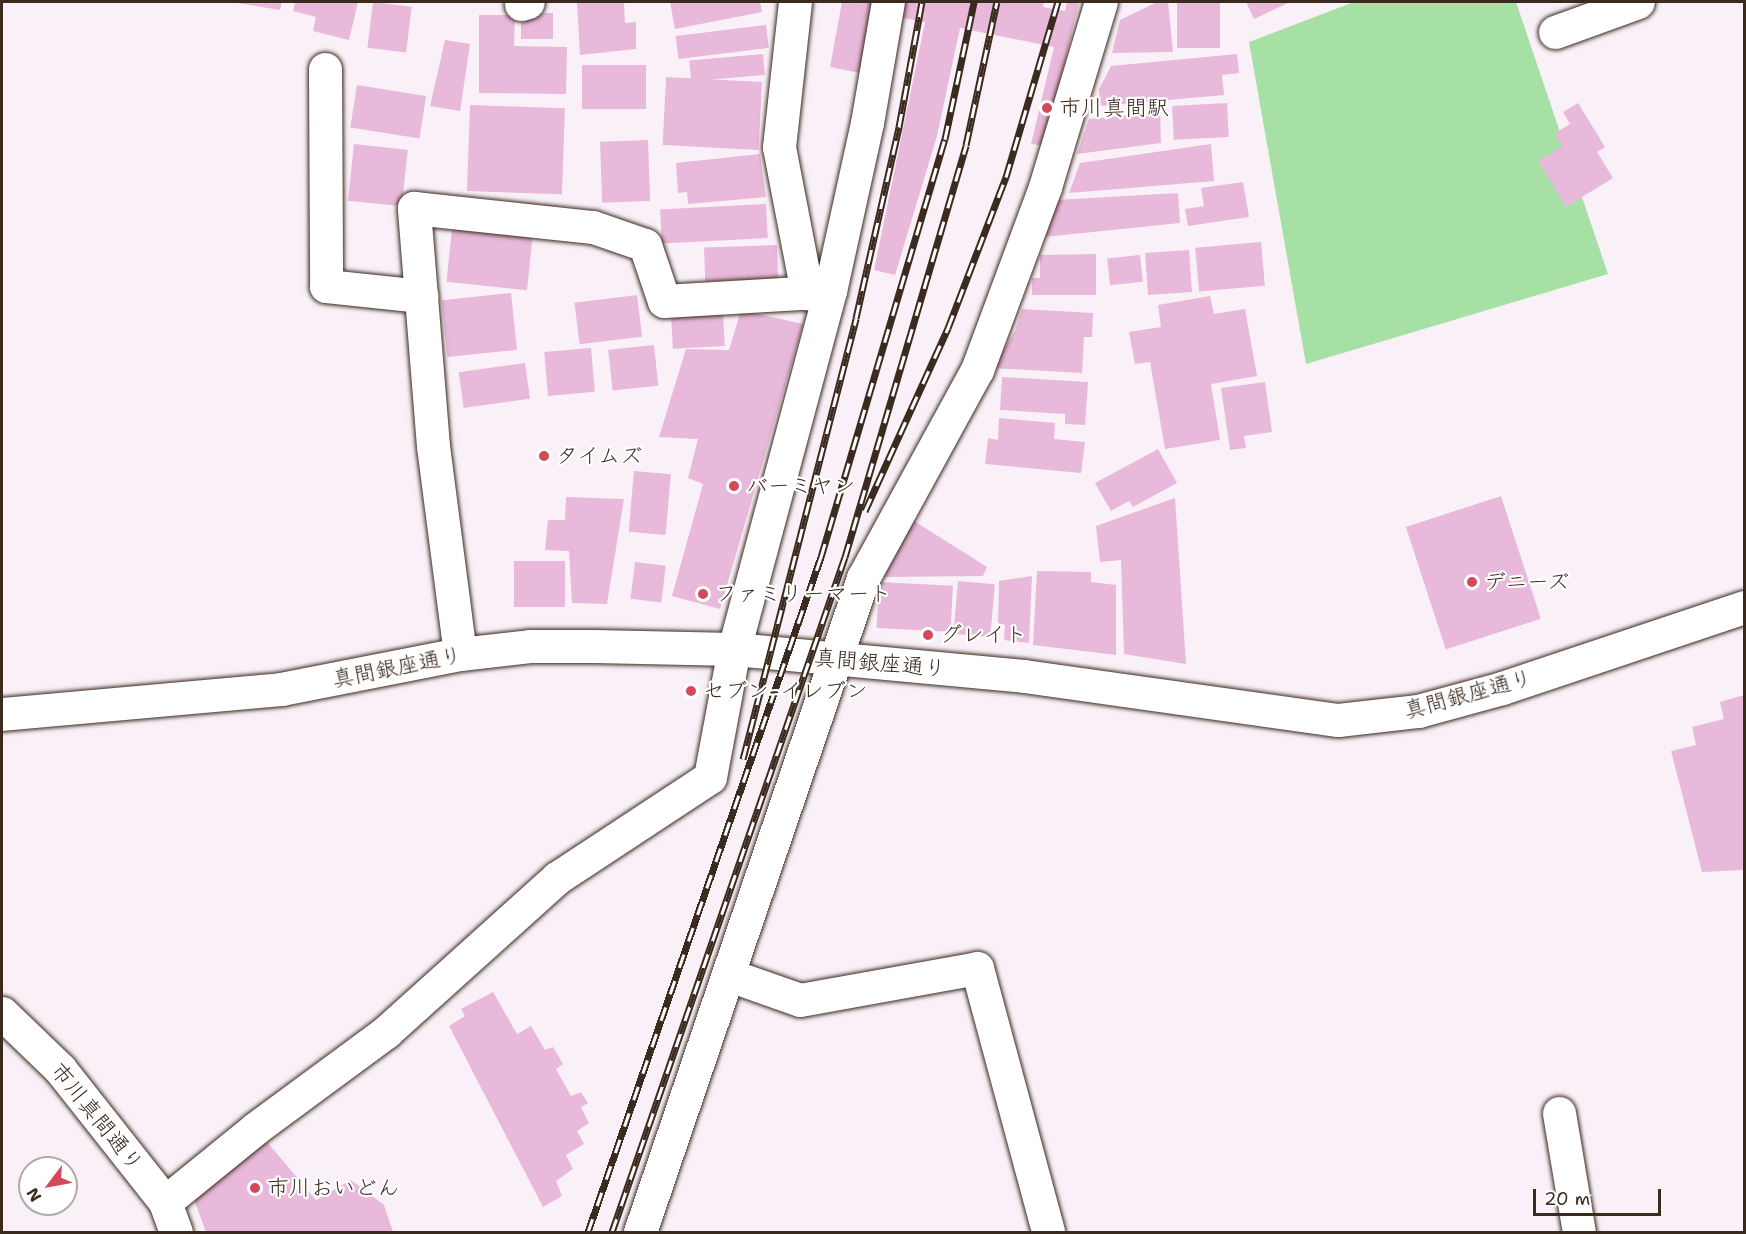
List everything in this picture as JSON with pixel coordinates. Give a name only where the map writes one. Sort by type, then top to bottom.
[{"type":"street","points":[[795,2],[779,147],[818,292]]},
{"type":"street","points":[[165,1202],[256,1128],[386,1032],[557,878],[710,777],[734,649],[818,292],[867,123],[888,2]]},
{"type":"street","points":[[640,1233],[838,659],[867,568],[977,369],[998,319],[1045,187],[1101,2]]},
{"type":"street","points":[[1555,32],[1638,2]]},
{"type":"street","points":[[325,69],[327,286],[421,296]]},
{"type":"street","points":[[460,654],[433,446],[414,208],[592,227],[645,245],[664,301],[818,292]]},
{"type":"street","name":"真間銀座通り","points":[[2,714],[281,689],[460,654],[530,646],[734,649],[1024,676],[1338,720],[1439,705],[1744,606]]},
{"type":"street","points":[[729,975],[801,1000],[977,968],[1048,1233]]},
{"type":"street","name":"市川真間通り","points":[[2,1013],[60,1069],[165,1202],[176,1233]]},
{"type":"street","points":[[1559,1113],[1579,1233]]},
{"type":"green space","points":[[1354,2],[1516,2],[1608,274],[1306,364],[1249,42]]},
{"type":"building","points":[[231,2],[282,2],[280,10]]},
{"type":"building","points":[[295,2],[358,2],[349,40],[313,31],[316,17],[293,11]]},
{"type":"building","points":[[373,2],[412,7],[406,52],[367,48]]},
{"type":"building","points":[[577,2],[624,2],[625,23],[636,22],[636,49],[580,55]]},
{"type":"building","points":[[670,2],[760,2],[762,12],[675,29]]},
{"type":"building","points":[[842,2],[1044,2],[1043,7],[1065,11],[1067,2],[1079,2],[1045,146],[1031,144],[1054,47],[960,28],[937,136],[895,275],[874,270],[925,22],[871,12],[860,73],[830,67]]},
{"type":"building","points":[[1157,2],[1168,2],[1173,52],[1112,53],[1120,20]]},
{"type":"building","points":[[1177,2],[1220,2],[1220,48],[1177,48]]},
{"type":"building","points":[[1246,2],[1290,2],[1254,19]]},
{"type":"building","points":[[521,13],[553,13],[553,39],[521,39]]},
{"type":"building","points":[[479,15],[515,15],[514,46],[567,47],[566,94],[479,93]]},
{"type":"building","points":[[766,25],[769,48],[678,59],[676,36]]},
{"type":"building","points":[[445,40],[470,44],[460,111],[430,106]]},
{"type":"building","points":[[763,54],[765,75],[691,81],[689,60]]},
{"type":"building","points":[[1237,54],[1239,73],[1222,75],[1224,95],[1100,106],[1099,89],[1111,66]]},
{"type":"building","points":[[582,65],[646,65],[646,109],[582,109]]},
{"type":"building","points":[[666,77],[762,82],[758,150],[663,145]]},
{"type":"building","points":[[357,85],[426,96],[419,138],[350,127]]},
{"type":"building","points":[[1227,103],[1229,137],[1174,140],[1172,106]]},
{"type":"building","points":[[1578,103],[1605,147],[1597,152],[1613,178],[1566,207],[1538,161],[1562,147],[1555,133],[1570,124],[1563,112]]},
{"type":"building","points":[[470,105],[565,108],[562,194],[467,191]]},
{"type":"building","points":[[1160,112],[1161,143],[1077,154],[1089,119]]},
{"type":"building","points":[[648,140],[650,201],[602,203],[600,142]]},
{"type":"building","points":[[354,144],[408,150],[402,206],[348,201]]},
{"type":"building","points":[[1211,144],[1214,181],[1069,193],[1080,163]]},
{"type":"building","points":[[760,154],[766,197],[688,204],[687,192],[678,193],[676,163]]},
{"type":"building","points":[[1243,182],[1249,217],[1188,226],[1185,209],[1204,206],[1201,188]]},
{"type":"building","points":[[1178,193],[1180,223],[1044,237],[1056,200]]},
{"type":"building","points":[[766,204],[768,238],[662,244],[660,210]]},
{"type":"building","points":[[452,229],[533,237],[527,290],[446,282]]},
{"type":"building","points":[[1261,242],[1265,286],[1199,292],[1195,248]]},
{"type":"building","points":[[777,245],[778,279],[705,282],[704,248]]},
{"type":"building","points":[[1189,250],[1192,292],[1148,295],[1145,253]]},
{"type":"building","points":[[1096,254],[1096,295],[1032,295],[1032,278],[1040,278],[1040,255]]},
{"type":"building","points":[[1140,255],[1143,282],[1110,285],[1107,258]]},
{"type":"building","points":[[511,293],[517,350],[447,357],[441,300]]},
{"type":"building","points":[[637,295],[642,337],[580,344],[574,303]]},
{"type":"building","points":[[1210,296],[1214,314],[1245,309],[1257,376],[1211,384],[1220,440],[1165,449],[1150,362],[1135,364],[1129,332],[1161,327],[1158,305]]},
{"type":"building","points":[[1022,309],[1093,313],[1092,337],[1084,337],[1082,373],[992,368],[1015,331]]},
{"type":"building","points":[[741,310],[803,324],[720,609],[672,596],[703,484],[688,478],[698,439],[659,437],[686,349],[729,350]]},
{"type":"building","points":[[723,312],[725,346],[673,349],[671,315]]},
{"type":"building","points":[[654,345],[658,386],[613,391],[608,350]]},
{"type":"building","points":[[591,348],[595,392],[548,396],[544,352]]},
{"type":"building","points":[[525,363],[530,399],[464,408],[459,372]]},
{"type":"building","points":[[1002,377],[1088,382],[1085,425],[1065,424],[1065,414],[1000,410]]},
{"type":"building","points":[[1265,382],[1272,432],[1244,436],[1246,448],[1230,450],[1221,388]]},
{"type":"building","points":[[999,418],[1055,423],[1054,439],[1085,442],[1081,473],[985,464],[988,438],[998,440]]},
{"type":"building","points":[[1158,449],[1177,483],[1133,507],[1129,501],[1111,511],[1095,483]]},
{"type":"building","points":[[634,471],[671,474],[666,535],[629,532]]},
{"type":"building","points":[[1501,496],[1541,619],[1446,650],[1406,527]]},
{"type":"building","points":[[566,497],[624,499],[607,604],[572,603],[569,551],[545,550],[548,520],[565,520]]},
{"type":"building","points":[[1175,498],[1186,664],[1124,654],[1121,560],[1100,562],[1096,526]]},
{"type":"building","points":[[914,521],[987,567],[983,576],[881,577]]},
{"type":"building","points":[[514,561],[565,561],[565,607],[514,607]]},
{"type":"building","points":[[635,562],[666,566],[661,603],[630,599]]},
{"type":"building","points":[[1037,571],[1091,572],[1091,582],[1116,585],[1116,655],[1033,645]]},
{"type":"building","points":[[1032,576],[1029,643],[1004,640],[1005,625],[998,623],[999,581]]},
{"type":"building","points":[[958,581],[995,584],[990,637],[953,634]]},
{"type":"building","points":[[879,582],[953,586],[950,632],[877,628]]},
{"type":"building","points":[[1744,695],[1744,870],[1702,872],[1671,751],[1696,745],[1692,727],[1724,719],[1720,702]]},
{"type":"building","points":[[493,992],[517,1034],[531,1026],[545,1050],[553,1047],[563,1064],[556,1069],[571,1096],[581,1092],[588,1103],[581,1107],[589,1123],[577,1131],[584,1144],[566,1155],[573,1169],[556,1181],[562,1196],[543,1207],[449,1026],[465,1016],[461,1009]]},
{"type":"building","name":"市川おいどん","points":[[267,1142],[316,1200],[351,1180],[384,1205],[393,1232],[206,1232],[193,1197]]},
{"type":"railway","points":[[743,759],[856,318],[899,127],[922,2]]},
{"type":"railway","points":[[588,1232],[821,557],[945,139],[974,2]]},
{"type":"railway","points":[[612,1232],[845,557],[966,145],[997,2]]},
{"type":"railway","points":[[865,511],[948,328],[1006,177],[1058,2]]},
{"type":"place","name":"市川真間駅","points":[[1047,108]]},
{"type":"place","name":"タイムズ","points":[[544,456]]},
{"type":"place","name":"バーミヤン","points":[[734,486]]},
{"type":"place","name":"デニーズ","points":[[1472,582]]},
{"type":"place","name":"ファミリーマート","points":[[703,594]]},
{"type":"place","name":"グレイト","points":[[928,635]]},
{"type":"place","name":"セブン-イレブン","points":[[691,691]]},
{"type":"place","name":"市川おいどん","points":[[255,1188]]}]
